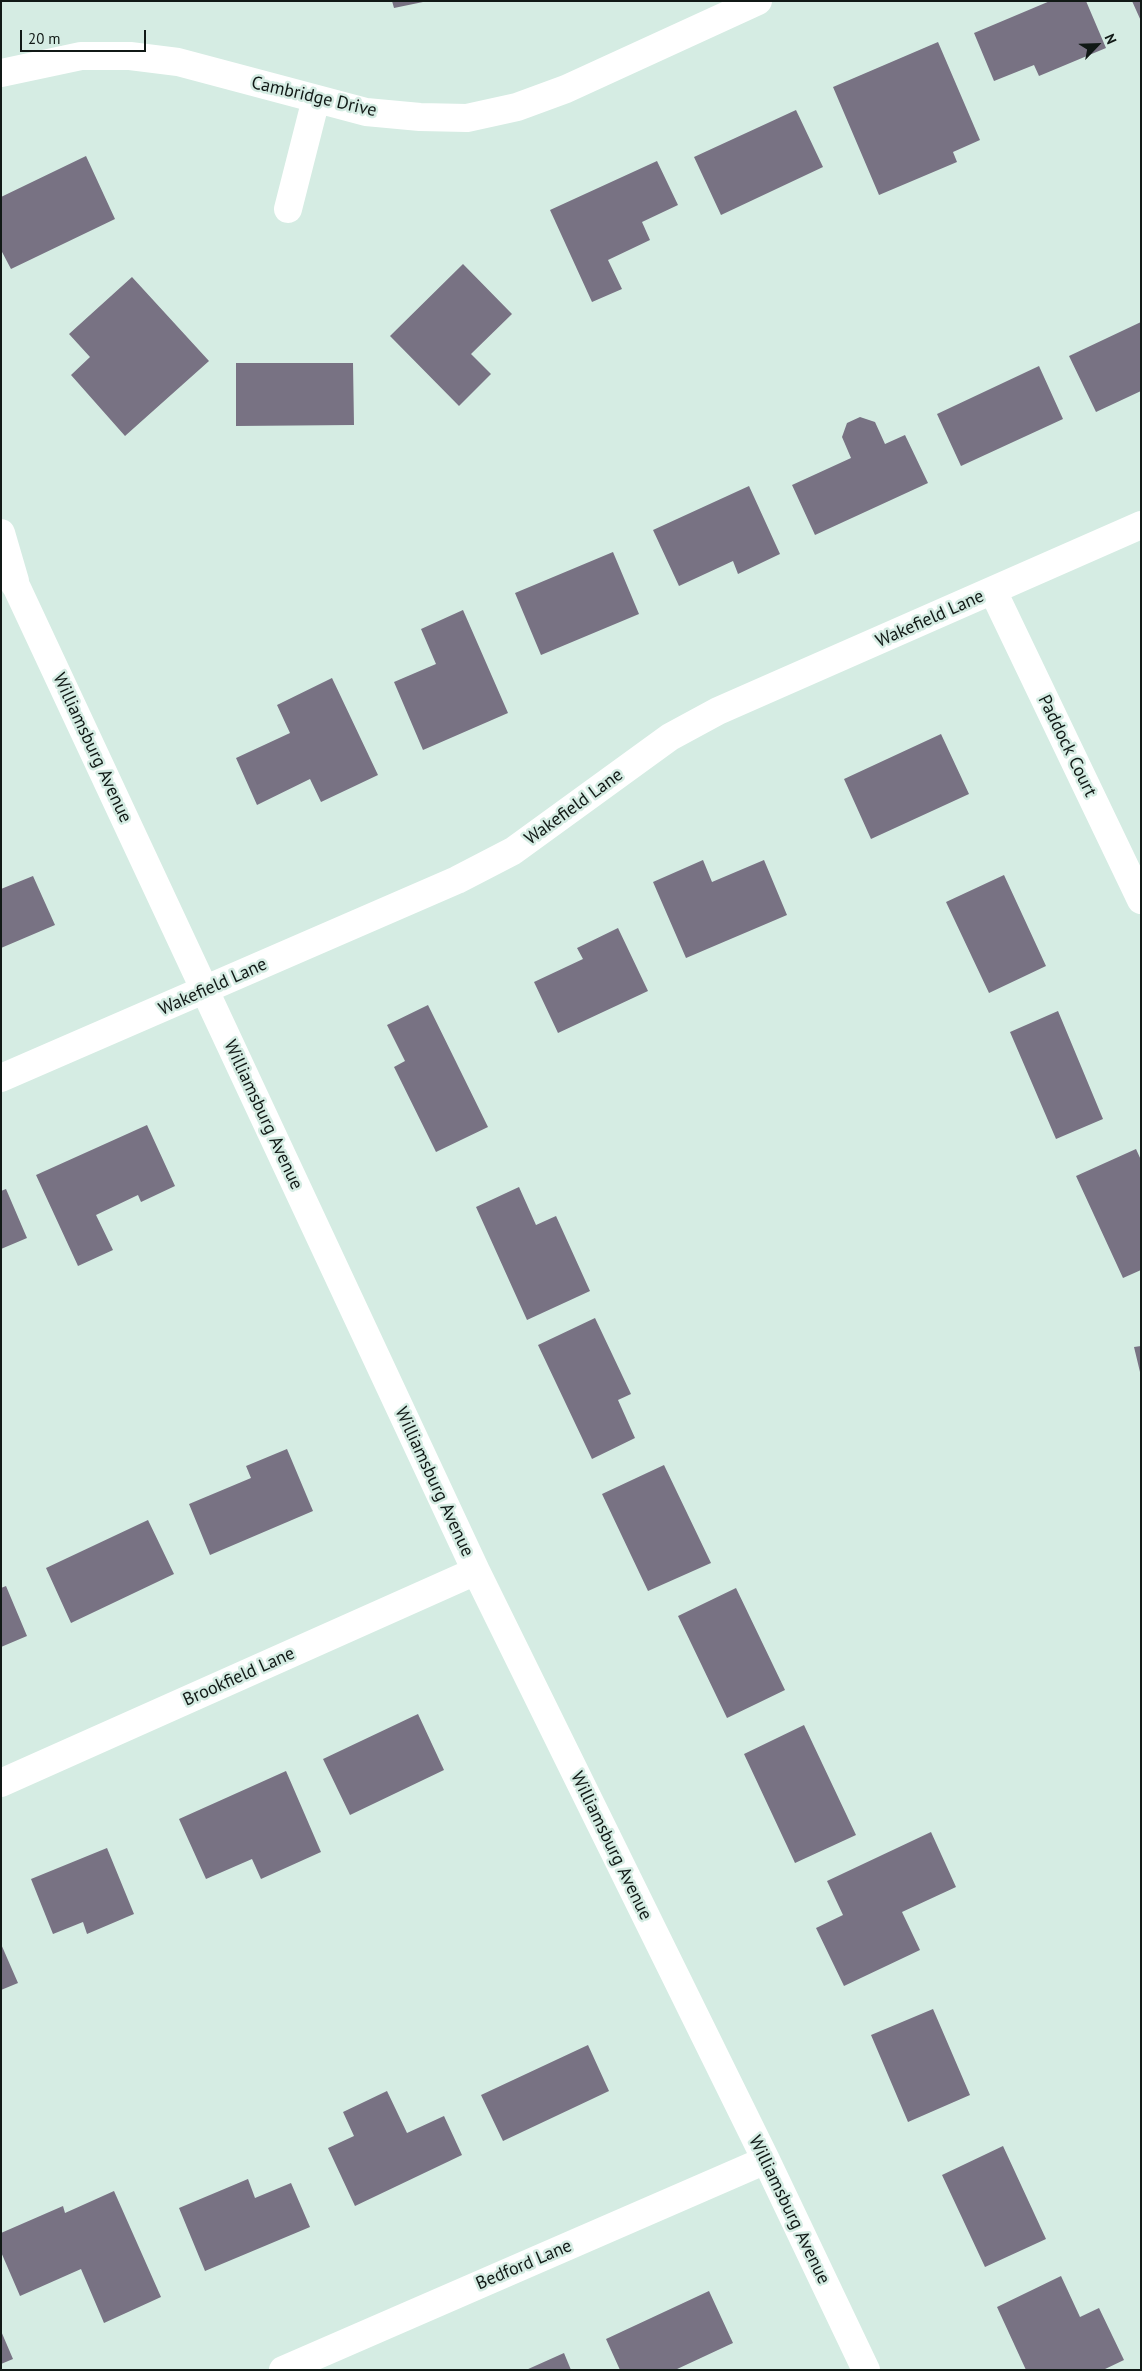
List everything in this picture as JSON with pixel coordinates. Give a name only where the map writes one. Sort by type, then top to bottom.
[{"type":"street","name":"Cambridge Drive","points":[[1,73],[81,56],[130,56],[178,62],[366,112],[420,117],[467,118],[517,107],[566,89],[758,1]]},
{"type":"street","points":[[288,209],[316,99]]},
{"type":"street","name":"Wakefield Lane","points":[[1,1078],[457,880],[513,850],[670,737],[718,711],[993,592],[1141,525]]},
{"type":"street","name":"Williamsburg Avenue","points":[[1,533],[17,588]]},
{"type":"street","name":"Williamsburg Avenue","points":[[1,564],[17,588],[476,1571],[766,2160],[866,2370]]},
{"type":"street","name":"Paddock Court","points":[[993,592],[1141,900]]},
{"type":"street","name":"Brookfield Lane","points":[[1,1783],[476,1571]]},
{"type":"street","name":"Bedford Lane","points":[[282,2370],[766,2160]]},
{"type":"building","points":[[392,1],[423,1],[423,2],[394,8]]},
{"type":"building","points":[[1050,1],[1086,1],[1106,48],[1039,76],[1034,65],[994,81],[974,33]]},
{"type":"building","points":[[1132,1],[1141,1],[1141,21]]},
{"type":"building","points":[[938,42],[980,140],[953,152],[957,162],[879,195],[833,87]]},
{"type":"building","points":[[796,110],[823,167],[721,215],[694,157]]},
{"type":"building","points":[[86,156],[115,219],[11,269],[1,250],[1,197]]},
{"type":"building","points":[[657,161],[678,205],[642,222],[650,240],[608,260],[622,289],[592,302],[550,210]]},
{"type":"building","points":[[463,264],[512,314],[471,354],[491,374],[459,406],[390,336]]},
{"type":"building","points":[[132,277],[209,361],[125,436],[71,375],[90,357],[69,334]]},
{"type":"building","points":[[1141,322],[1141,391],[1096,412],[1069,356]]},
{"type":"building","points":[[236,363],[353,363],[354,425],[236,426]]},
{"type":"building","points":[[1039,366],[1063,419],[961,466],[937,414]]},
{"type":"building","points":[[860,417],[875,422],[885,444],[905,435],[928,483],[815,535],[792,485],[851,458],[842,437],[847,423]]},
{"type":"building","points":[[749,486],[780,554],[738,574],[733,561],[679,586],[653,530]]},
{"type":"building","points":[[613,552],[639,614],[541,655],[515,593]]},
{"type":"building","points":[[463,610],[508,713],[423,750],[394,682],[436,664],[421,629]]},
{"type":"building","points":[[332,678],[378,775],[321,802],[310,779],[257,805],[236,758],[290,733],[277,705]]},
{"type":"building","points":[[941,734],[969,794],[871,839],[844,779]]},
{"type":"building","points":[[703,860],[712,882],[764,860],[787,915],[686,958],[653,882]]},
{"type":"building","points":[[1004,875],[1046,966],[989,993],[946,902]]},
{"type":"building","points":[[33,876],[55,925],[1,948],[1,889]]},
{"type":"building","points":[[618,928],[648,991],[558,1033],[534,982],[583,959],[577,948]]},
{"type":"building","points":[[428,1005],[488,1127],[436,1152],[394,1067],[405,1061],[387,1025]]},
{"type":"building","points":[[1058,1011],[1103,1119],[1056,1139],[1010,1032]]},
{"type":"building","points":[[147,1125],[175,1186],[141,1202],[138,1195],[96,1215],[113,1250],[78,1266],[36,1175]]},
{"type":"building","points":[[1136,1149],[1141,1160],[1141,1270],[1123,1278],[1076,1176]]},
{"type":"building","points":[[519,1187],[536,1225],[556,1216],[590,1291],[527,1320],[476,1207]]},
{"type":"building","points":[[6,1189],[27,1238],[1,1249],[1,1191]]},
{"type":"building","points":[[595,1318],[631,1394],[618,1400],[635,1438],[592,1459],[538,1345]]},
{"type":"building","points":[[1141,1346],[1141,1372],[1140,1372],[1134,1347]]},
{"type":"building","points":[[287,1449],[313,1511],[210,1555],[189,1504],[251,1478],[246,1466]]},
{"type":"building","points":[[664,1465],[711,1563],[648,1591],[602,1494]]},
{"type":"building","points":[[148,1520],[174,1574],[71,1623],[46,1568]]},
{"type":"building","points":[[6,1586],[27,1636],[1,1647],[1,1588]]},
{"type":"building","points":[[736,1588],[785,1690],[727,1718],[678,1616]]},
{"type":"building","points":[[418,1714],[444,1770],[350,1815],[323,1759]]},
{"type":"building","points":[[804,1725],[856,1835],[795,1863],[744,1754]]},
{"type":"building","points":[[286,1771],[321,1852],[261,1879],[252,1859],[206,1879],[179,1819]]},
{"type":"building","points":[[931,1832],[956,1887],[902,1912],[920,1950],[844,1986],[816,1928],[843,1915],[827,1881]]},
{"type":"building","points":[[107,1848],[134,1914],[87,1934],[83,1922],[53,1934],[31,1879]]},
{"type":"building","points":[[1,1944],[18,1983],[1,1990]]},
{"type":"building","points":[[933,2009],[970,2095],[908,2122],[871,2035]]},
{"type":"building","points":[[588,2045],[609,2091],[503,2141],[481,2095]]},
{"type":"building","points":[[387,2091],[407,2133],[444,2116],[462,2155],[355,2206],[328,2148],[354,2136],[343,2112]]},
{"type":"building","points":[[1003,2146],[1046,2239],[985,2267],[942,2175]]},
{"type":"building","points":[[248,2179],[255,2198],[291,2183],[310,2227],[205,2271],[179,2208]]},
{"type":"building","points":[[114,2191],[161,2297],[104,2323],[81,2269],[20,2296],[1,2252],[1,2233],[63,2206],[65,2213]]},
{"type":"building","points":[[1061,2276],[1080,2317],[1099,2308],[1124,2360],[1103,2370],[1026,2370],[997,2307]]},
{"type":"building","points":[[709,2291],[733,2343],[675,2370],[620,2370],[606,2339]]},
{"type":"building","points":[[1,2331],[13,2359],[1,2364]]},
{"type":"building","points":[[564,2353],[571,2370],[526,2370]]}]
